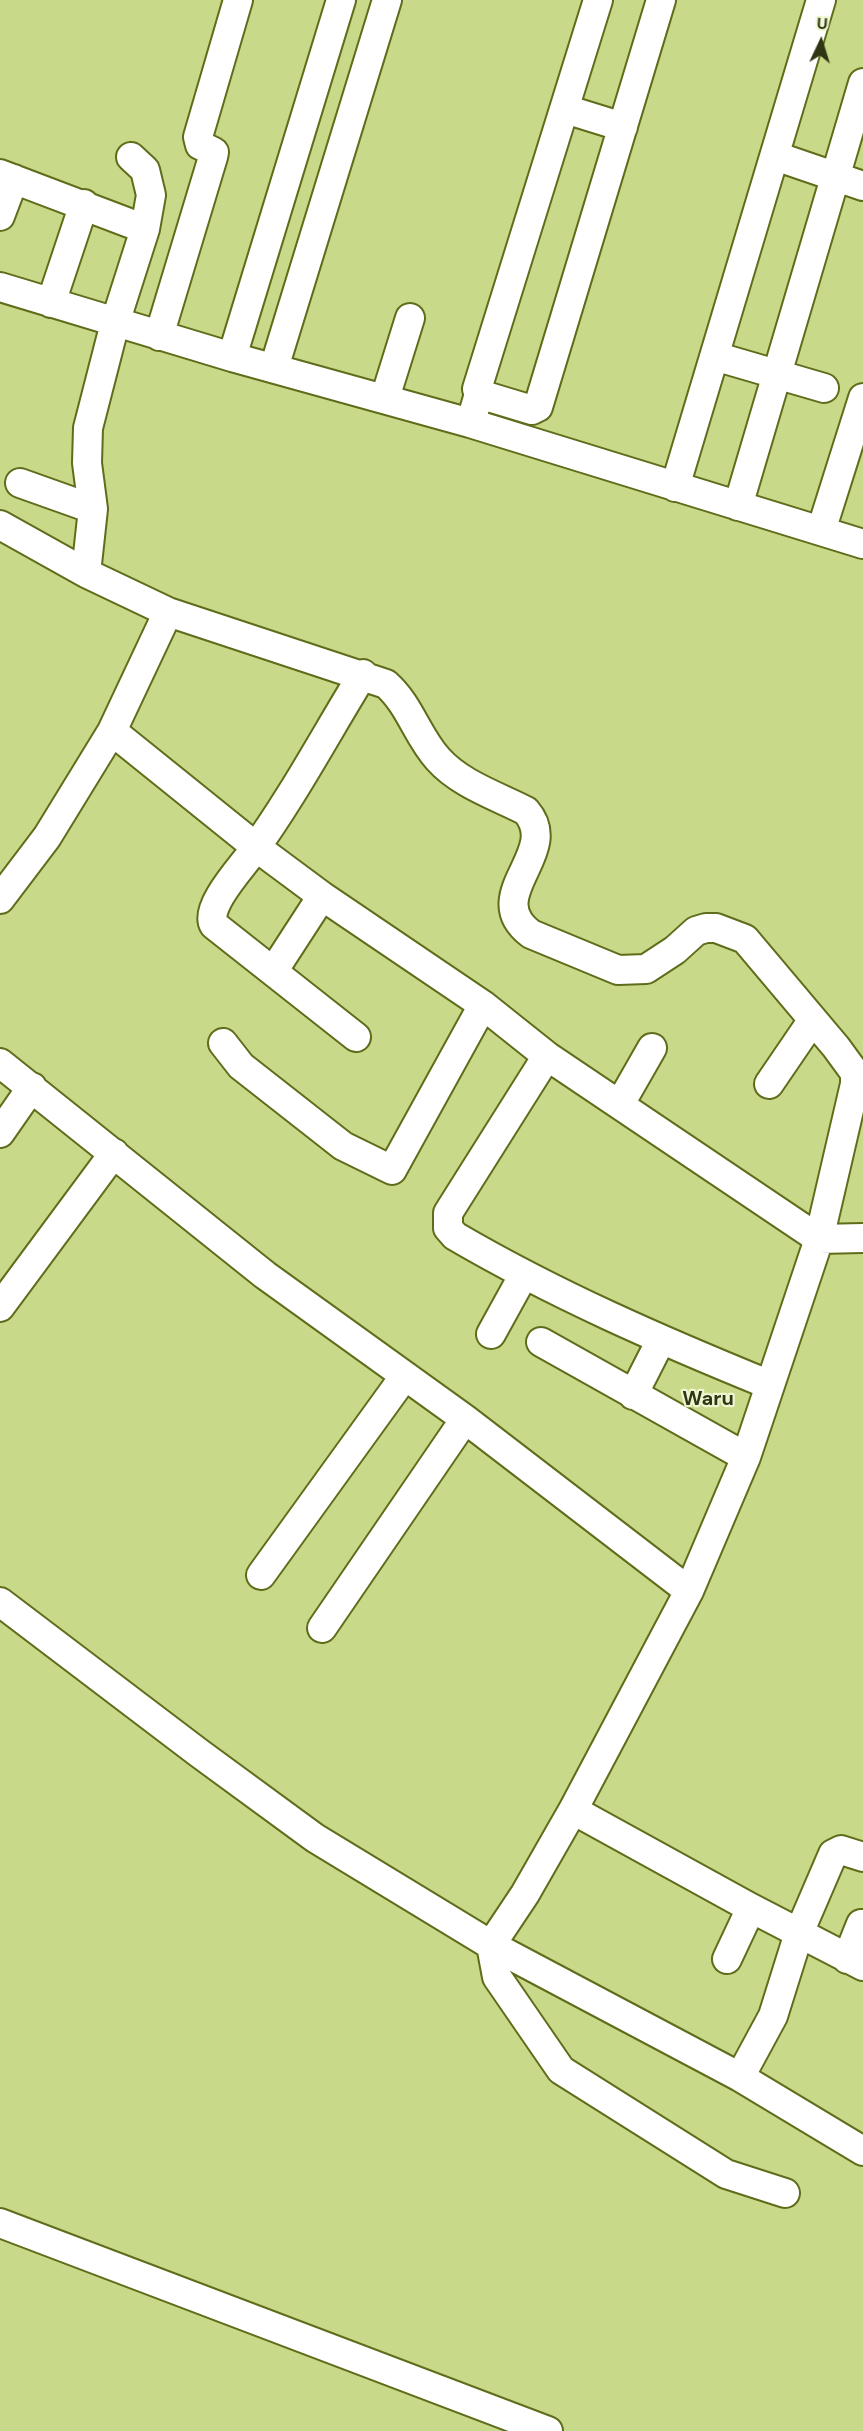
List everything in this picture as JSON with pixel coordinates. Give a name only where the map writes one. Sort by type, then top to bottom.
[{"type":"street","points":[[159,336],[213,157],[214,152],[200,145],[198,137],[238,0]]},
{"type":"street","points":[[232,357],[341,0]]},
{"type":"street","points":[[274,368],[387,0]]},
{"type":"street","points":[[470,423],[479,394],[477,389],[598,0]]},
{"type":"street","points":[[479,394],[532,410],[538,407],[661,0]]},
{"type":"street","points":[[675,487],[820,0]]},
{"type":"street","points":[[738,506],[863,83]]},
{"type":"street","points":[[565,109],[623,127]]},
{"type":"street","points":[[86,573],[93,509],[87,464],[88,428],[115,323],[146,229],[151,186],[142,164],[131,157]]},
{"type":"street","points":[[786,160],[863,186]]},
{"type":"street","points":[[0,216],[7,177],[146,229]]},
{"type":"street","points":[[51,303],[84,204]]},
{"type":"street","points":[[0,287],[159,336],[470,423],[863,544]]},
{"type":"street","points":[[385,398],[410,318]]},
{"type":"street","points":[[728,360],[824,388]]},
{"type":"street","points":[[820,531],[863,398]]},
{"type":"street","points":[[20,483],[93,509]]},
{"type":"street","points":[[0,525],[86,573],[168,612],[386,684],[396,692],[424,741],[448,769],[526,811],[531,817],[536,837],[513,899],[514,915],[523,928],[531,934],[618,970],[633,971],[646,969],[659,962],[696,932],[716,928],[745,939],[852,1068],[856,1079],[819,1239],[746,1457],[695,1578],[617,1728],[525,1894],[491,1945],[497,1977],[561,2070],[726,2174],[785,2193]]},
{"type":"street","points":[[0,899],[47,837],[112,731],[168,612]]},
{"type":"street","points":[[356,1037],[212,921],[216,901],[256,847],[363,675]]},
{"type":"street","points":[[112,731],[256,847],[322,896],[483,1005],[547,1056],[819,1239],[863,1238]]},
{"type":"street","points":[[274,970],[322,896]]},
{"type":"street","points":[[223,1043],[241,1066],[343,1146],[392,1170],[483,1005]]},
{"type":"street","points":[[769,1084],[812,1021]]},
{"type":"street","points":[[620,1104],[652,1048]]},
{"type":"street","points":[[547,1056],[447,1218],[448,1228],[455,1236],[523,1276],[661,1340],[770,1385]]},
{"type":"street","points":[[0,1064],[32,1087],[265,1275],[404,1377],[695,1578]]},
{"type":"street","points":[[0,1132],[32,1087]]},
{"type":"street","points":[[0,1307],[114,1154]]},
{"type":"street","points":[[491,1334],[523,1276]]},
{"type":"street","points":[[633,1395],[661,1340]]},
{"type":"street","points":[[540,1342],[746,1457]]},
{"type":"street","points":[[261,1575],[404,1377]]},
{"type":"street","points":[[322,1628],[465,1419]]},
{"type":"street","points":[[0,1602],[176,1734],[199,1754],[315,1838],[491,1945],[740,2078],[863,2151]]},
{"type":"street","points":[[573,1810],[751,1908],[855,1962],[861,1924]]},
{"type":"street","points":[[740,2078],[777,2007],[799,1933],[835,1850],[863,1857]]},
{"type":"street","points":[[727,1959],[751,1908]]},
{"type":"street","points":[[0,2223],[548,2431]]},
{"type":"district","name":"Waru","points":[[708,1400]]}]
